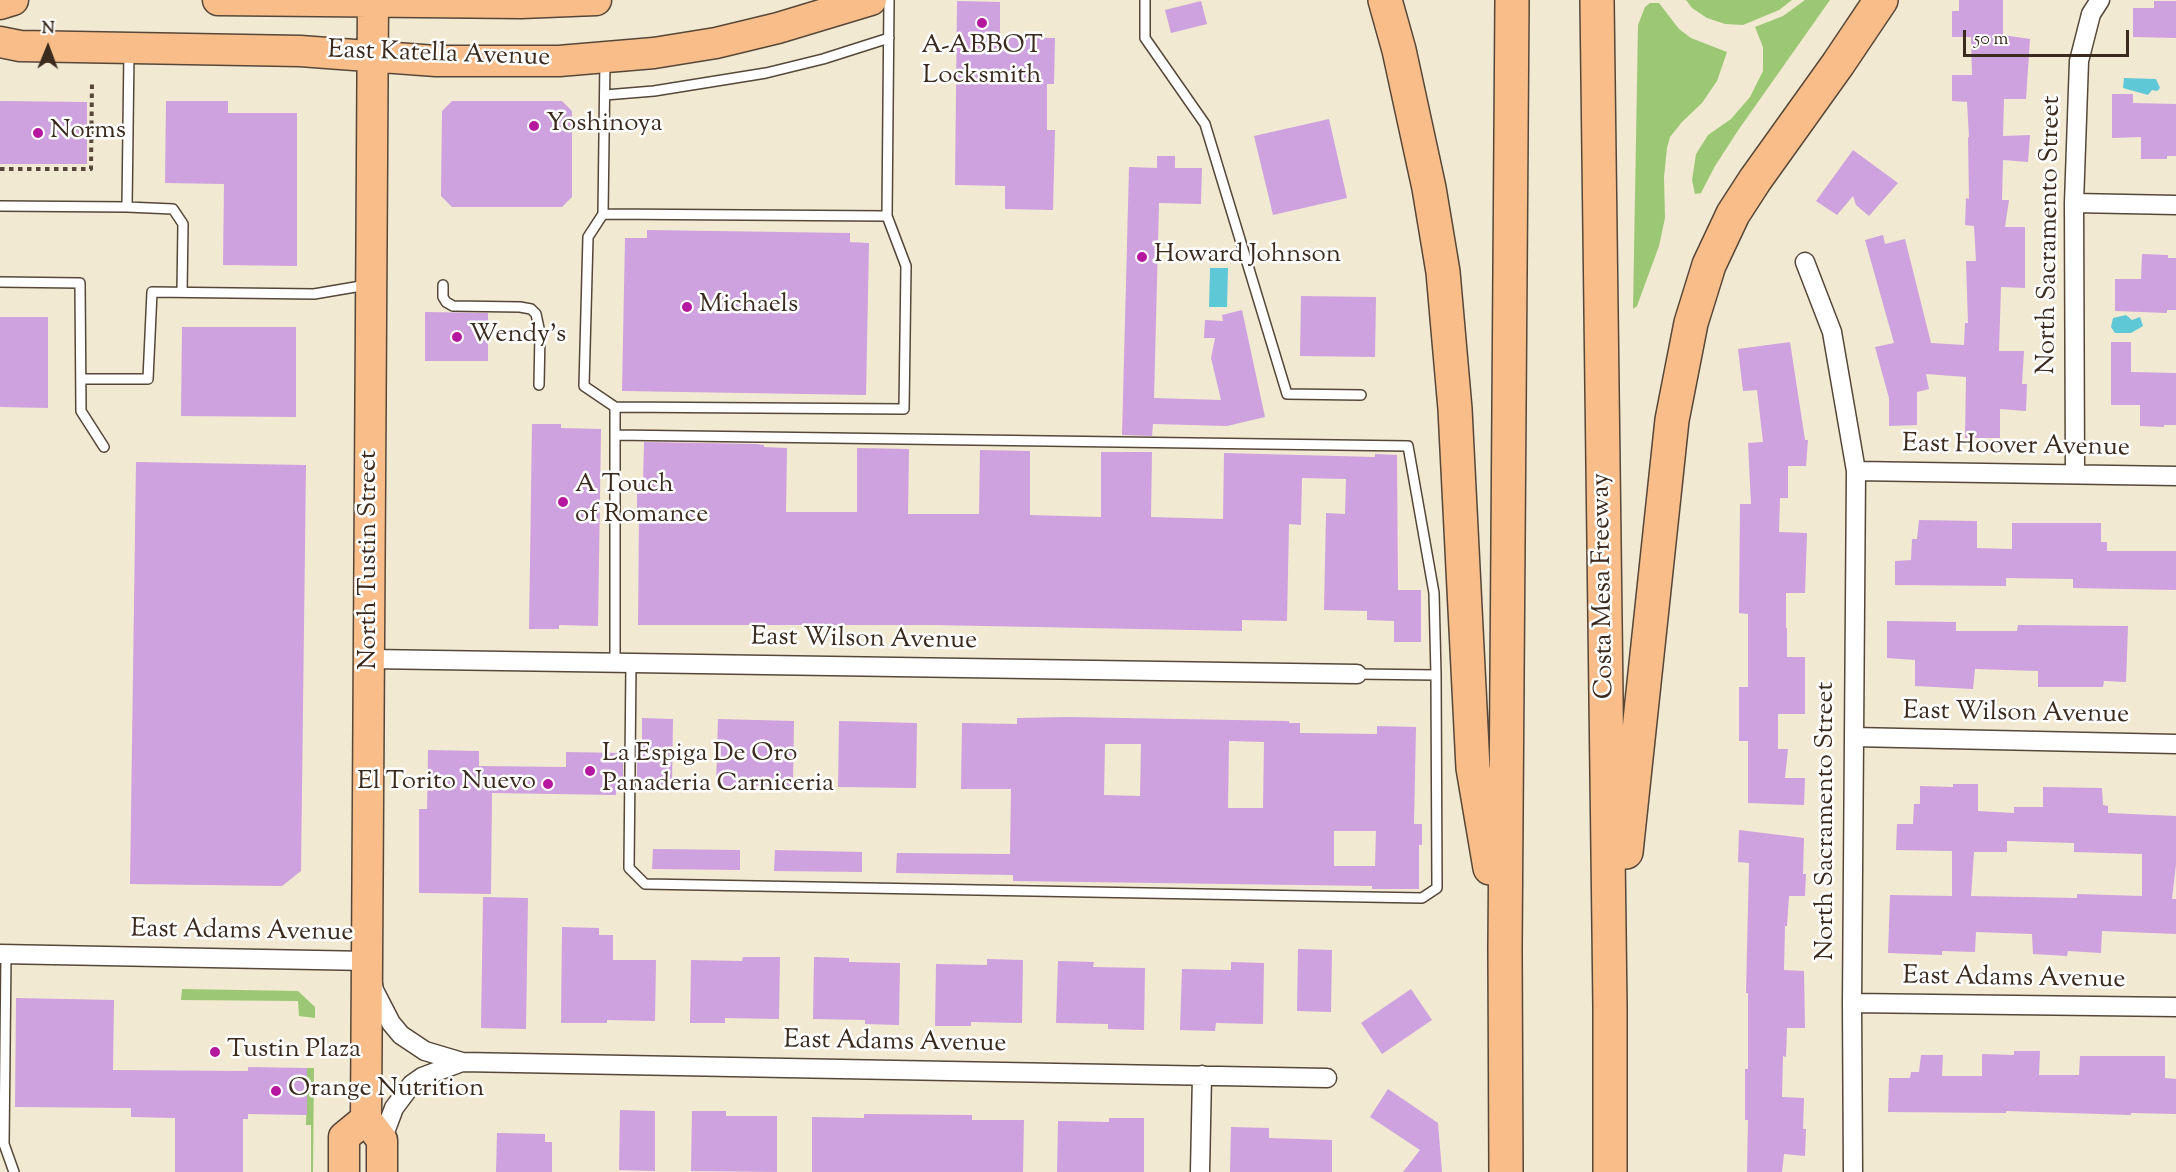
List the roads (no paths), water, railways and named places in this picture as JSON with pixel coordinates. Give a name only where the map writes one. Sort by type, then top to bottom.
[{"type":"highway","points":[[1385,0],[1399,50],[1427,176],[1443,272],[1455,409],[1473,768],[1505,950]]},
{"type":"highway","points":[[1506,1172],[1505,950],[1512,0]]},
{"type":"highway","name":"Costa Mesa Freeway","points":[[1598,0],[1610,1172]]},
{"type":"highway","points":[[1610,1006],[1672,420],[1691,322],[1709,266],[1733,214],[1881,0]]},
{"type":"main road","points":[[0,4],[12,0]]},
{"type":"main road","name":"East Katella Avenue","points":[[218,0],[521,3],[596,0]]},
{"type":"main road","name":"North Tustin Street","points":[[373,0],[368,961],[374,1129],[382,1172]]},
{"type":"main road","name":"East Katella Avenue","points":[[0,42],[20,46],[300,51],[436,61],[518,62],[605,58],[716,43],[806,21],[871,0]]},
{"type":"main road","points":[[344,1172],[345,1137],[374,1129]]},
{"type":"street","name":"North Sacramento Street","points":[[2075,474],[2074,203],[2079,61],[2091,14],[2100,0]]},
{"type":"street","points":[[2074,203],[2176,205]]},
{"type":"street","name":"North Sacramento Street","points":[[1805,262],[1832,332],[1856,471],[1853,1172]]},
{"type":"street","name":"East Hoover Avenue","points":[[1856,471],[2176,476]]},
{"type":"street","name":"East Wilson Avenue","points":[[370,659],[1357,674]]},
{"type":"street","name":"East Wilson Avenue","points":[[1854,737],[2176,744]]},
{"type":"street","name":"East Adams Avenue","points":[[3,954],[368,961],[374,990],[391,1023],[401,1035],[426,1051],[462,1062],[1326,1077]]},
{"type":"street","name":"East Adams Avenue","points":[[1852,1003],[2176,1007]]},
{"type":"street","name":"East Adams Avenue","points":[[374,1129],[412,1084],[422,1077],[462,1062]]},
{"type":"street","points":[[1200,1172],[1202,1075]]},
{"type":"lane","points":[[605,58],[603,214],[588,237],[584,386],[615,407],[904,409],[906,266],[887,216],[889,0]]},
{"type":"lane","points":[[1145,0],[1144,38],[1205,124],[1287,394],[1361,395]]},
{"type":"lane","points":[[604,95],[654,91],[766,73],[824,59],[889,38]]},
{"type":"lane","points":[[127,207],[129,48]]},
{"type":"lane","points":[[0,206],[173,209],[183,224],[182,292]]},
{"type":"lane","points":[[603,214],[887,216]]},
{"type":"lane","points":[[0,282],[80,283],[81,411],[104,447]]},
{"type":"lane","points":[[81,379],[148,379],[152,292],[314,294],[372,284]]},
{"type":"lane","points":[[442,285],[443,297],[453,306],[520,307],[531,309],[536,314],[540,333],[539,386]]},
{"type":"lane","points":[[615,407],[615,435],[629,868],[645,884],[1410,898],[1422,898],[1437,888],[1434,593],[1408,446],[615,435]]},
{"type":"lane","points":[[1357,674],[1436,675]]},
{"type":"lane","points":[[3,954],[4,1144],[14,1172]]},
{"type":"water","points":[[2124,78],[2156,79],[2160,88],[2157,91],[2152,90],[2148,95],[2123,88]]},
{"type":"water","points":[[1210,268],[1228,268],[1227,307],[1209,307]]},
{"type":"water","points":[[2126,315],[2132,320],[2140,317],[2143,326],[2131,333],[2115,333],[2111,327],[2113,318]]},
{"type":"place","name":"A-ABBOT Locksmith","points":[[982,23]]},
{"type":"place","name":"Yoshinoya","points":[[534,126]]},
{"type":"place","name":"Norms","points":[[38,133]]},
{"type":"place","name":"Howard Johnson","points":[[1142,257]]},
{"type":"place","name":"Michaels","points":[[687,307]]},
{"type":"place","name":"Wendy's","points":[[457,337]]},
{"type":"place","name":"A Touch of Romance","points":[[563,502]]},
{"type":"place","name":"La Espiga De Oro Panaderia Carniceria","points":[[590,771]]},
{"type":"place","name":"El Torito Nuevo","points":[[548,784]]},
{"type":"place","name":"Tustin Plaza","points":[[215,1052]]},
{"type":"place","name":"Orange Nutrition","points":[[276,1091]]}]
